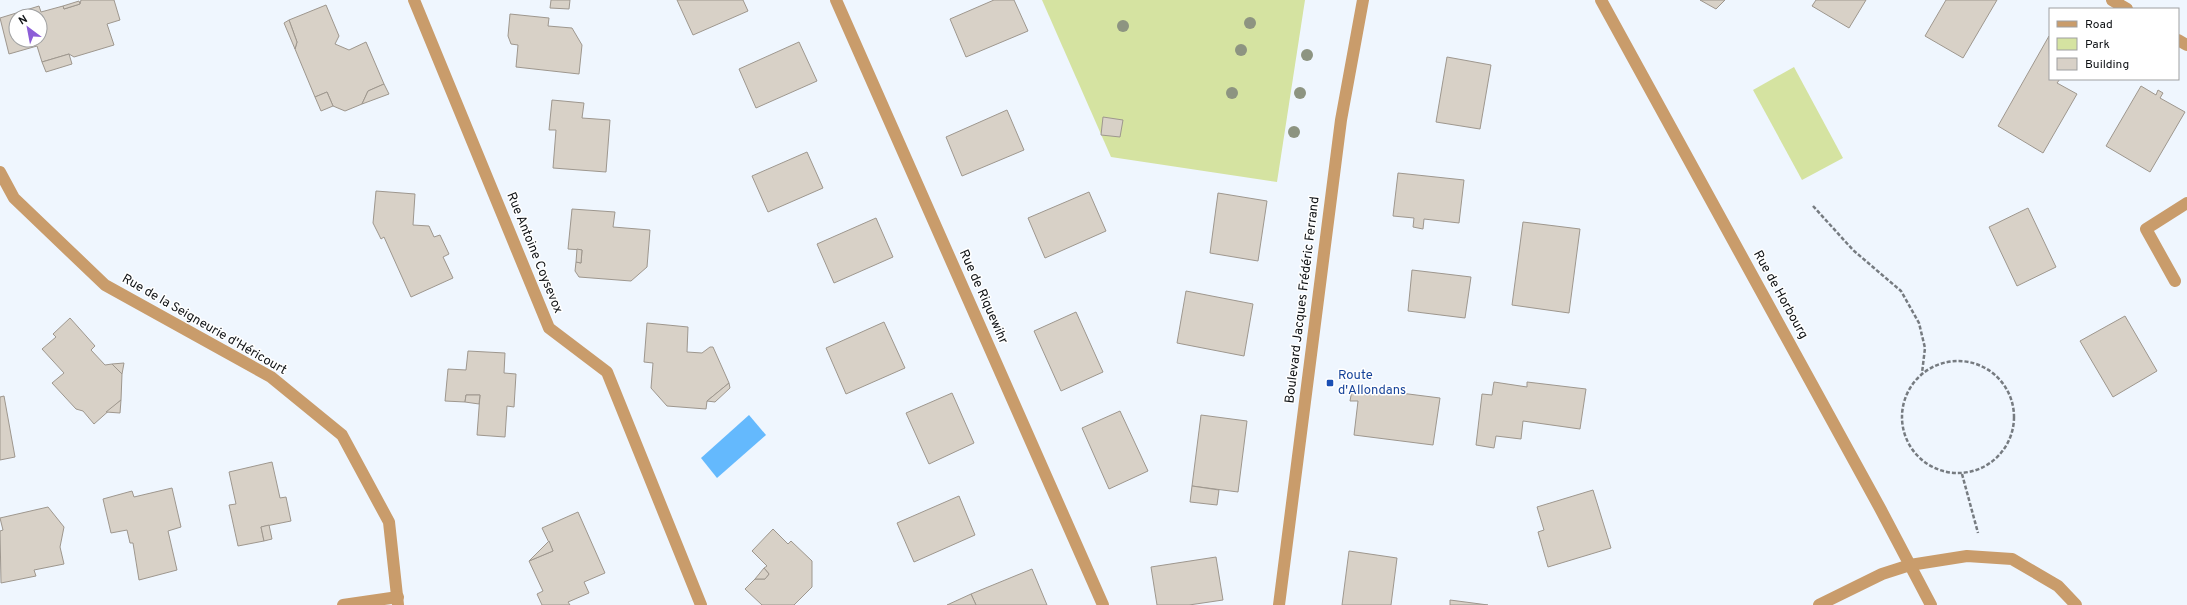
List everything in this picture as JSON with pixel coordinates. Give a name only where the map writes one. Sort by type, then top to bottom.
[{"type":"street","name":"Rue Antoine Coysevox","points":[[414,0],[550,328],[607,372],[701,605]]},
{"type":"street","name":"Rue de Riquewihr","points":[[836,0],[1103,605]]},
{"type":"street","name":"Boulevard Jacques Frédéric Ferrand","points":[[1279,605],[1341,120],[1363,0]]},
{"type":"street","name":"Rue de Horbourg","points":[[1601,0],[1881,510],[1931,605]]},
{"type":"street","points":[[2112,0],[2124,8]]},
{"type":"street","name":"Rue de la Seigneurie d'Héricourt","points":[[0,172],[14,198],[105,285],[271,377],[342,435],[389,522],[398,601]]},
{"type":"street","points":[[2175,281],[2146,228],[2187,203]]},
{"type":"street","points":[[1819,605],[1882,574],[1910,565],[1967,556],[2012,559],[2058,586],[2076,605]]},
{"type":"street","points":[[342,605],[398,601]]},
{"type":"path","points":[[1813,206],[1853,250],[1901,291],[1919,323],[1924,348],[1922,374]]},
{"type":"path","points":[[1955,361],[1974,363],[1992,372],[2005,385],[2013,404],[2014,423],[2009,442],[1998,458],[1982,469],[1962,474],[1944,472],[1928,466],[1915,454],[1906,438],[1902,421],[1904,404],[1910,387],[1922,374],[1938,365],[1955,361]]},
{"type":"path","points":[[1962,474],[1977,526]]},
{"type":"green space","points":[[1042,0],[1305,0],[1277,182],[1111,157]]},
{"type":"green space","points":[[1794,67],[1843,158],[1802,180],[1753,90]]},
{"type":"water","points":[[749,415],[766,435],[717,478],[701,458]]},
{"type":"building","points":[[81,0],[114,0],[120,20],[107,24],[114,45],[74,57],[69,54],[42,62],[38,48],[48,48],[48,10],[63,6],[64,9],[80,4]]},
{"type":"building","points":[[551,0],[570,0],[569,9],[550,8]]},
{"type":"building","points":[[677,0],[743,0],[748,11],[693,35]]},
{"type":"building","points":[[994,0],[1014,0],[1028,31],[966,57],[950,19]]},
{"type":"building","points":[[1700,0],[1725,0],[1716,9]]},
{"type":"building","points":[[1816,0],[1866,0],[1849,28],[1812,6]]},
{"type":"building","points":[[1946,0],[1997,0],[1963,58],[1925,36]]},
{"type":"building","points":[[79,1],[80,4],[64,9],[63,6]]},
{"type":"building","points":[[326,5],[339,36],[335,44],[349,50],[366,42],[384,84],[368,91],[362,104],[345,111],[333,106],[327,92],[315,97],[295,49],[297,42],[289,20]]},
{"type":"building","points":[[510,14],[549,18],[548,26],[572,28],[582,45],[579,74],[516,67],[518,45],[511,44],[508,36]]},
{"type":"building","points":[[8,16],[8,48],[30,48],[9,54],[0,18]]},
{"type":"building","points":[[289,20],[297,42],[295,49],[284,23]]},
{"type":"building","points":[[2049,36],[2049,80],[2059,80],[2057,83],[2077,94],[2043,153],[1998,126]]},
{"type":"building","points":[[799,42],[817,81],[756,108],[739,69]]},
{"type":"building","points":[[69,54],[72,64],[46,72],[42,62]]},
{"type":"building","points":[[1447,57],[1491,65],[1480,129],[1436,122]]},
{"type":"building","points":[[384,84],[389,94],[362,104],[368,91]]},
{"type":"building","points":[[2141,86],[2156,95],[2158,90],[2163,93],[2160,98],[2185,112],[2150,172],[2106,146]]},
{"type":"building","points":[[327,92],[333,106],[321,111],[315,97]]},
{"type":"building","points":[[552,100],[584,103],[582,118],[610,120],[606,172],[553,168],[556,130],[549,130]]},
{"type":"building","points":[[1007,110],[1024,150],[962,176],[946,137]]},
{"type":"building","points":[[1103,117],[1123,120],[1120,137],[1101,135]]},
{"type":"building","points":[[807,152],[823,188],[768,212],[752,176]]},
{"type":"building","points":[[1398,173],[1464,180],[1459,223],[1424,219],[1423,229],[1413,227],[1414,218],[1393,216]]},
{"type":"building","points":[[376,191],[415,194],[413,225],[429,226],[434,237],[440,235],[449,254],[443,257],[453,278],[411,297],[384,237],[381,239],[373,223]]},
{"type":"building","points":[[1089,192],[1106,231],[1045,258],[1028,218]]},
{"type":"building","points":[[1218,193],[1267,201],[1258,261],[1210,253]]},
{"type":"building","points":[[2028,208],[2056,267],[2017,286],[1989,227]]},
{"type":"building","points":[[572,209],[615,212],[613,227],[650,230],[647,267],[631,281],[579,277],[575,271],[576,262],[581,263],[582,250],[568,249]]},
{"type":"building","points":[[876,218],[893,257],[834,283],[817,244]]},
{"type":"building","points":[[1523,222],[1580,229],[1569,313],[1512,305]]},
{"type":"building","points":[[577,249],[582,250],[581,263],[576,262]]},
{"type":"building","points":[[1412,270],[1471,277],[1465,318],[1408,311]]},
{"type":"building","points":[[1186,291],[1253,304],[1244,356],[1177,343]]},
{"type":"building","points":[[1076,312],[1103,372],[1061,391],[1034,331]]},
{"type":"building","points":[[2125,316],[2157,371],[2113,397],[2080,341]]},
{"type":"building","points":[[70,318],[95,346],[91,350],[105,365],[112,364],[122,374],[121,400],[94,424],[83,411],[76,409],[52,383],[64,373],[42,349],[56,337],[53,334]]},
{"type":"building","points":[[884,322],[905,368],[846,394],[826,348]]},
{"type":"building","points":[[647,323],[688,327],[687,352],[702,353],[710,347],[713,347],[729,383],[707,401],[706,409],[667,406],[651,388],[653,363],[644,362]]},
{"type":"building","points":[[468,351],[505,353],[504,373],[516,374],[514,407],[507,406],[505,437],[477,435],[480,395],[466,395],[465,402],[445,401],[448,369],[466,370]]},
{"type":"building","points":[[124,363],[122,374],[112,364]]},
{"type":"building","points":[[1494,382],[1527,387],[1527,382],[1586,389],[1580,429],[1523,421],[1521,439],[1496,436],[1494,448],[1476,445],[1482,394],[1492,395]]},
{"type":"building","points":[[729,383],[730,388],[715,402],[707,401]]},
{"type":"building","points":[[1361,388],[1440,398],[1433,445],[1354,435],[1358,401],[1350,401],[1352,390],[1360,391]]},
{"type":"building","points":[[952,393],[974,443],[929,464],[906,413]]},
{"type":"building","points":[[466,395],[480,395],[479,404],[465,402]]},
{"type":"building","points":[[4,396],[15,457],[0,460],[0,397]]},
{"type":"building","points":[[121,400],[120,413],[106,412]]},
{"type":"building","points":[[1120,411],[1148,471],[1109,489],[1082,428]]},
{"type":"building","points":[[1201,415],[1247,421],[1238,492],[1192,486]]},
{"type":"building","points":[[272,462],[280,498],[286,497],[291,521],[261,527],[264,541],[238,546],[229,505],[236,504],[229,472]]},
{"type":"building","points":[[1192,486],[1219,490],[1217,505],[1190,502]]},
{"type":"building","points":[[172,488],[181,527],[168,531],[177,570],[139,580],[133,543],[130,543],[127,530],[111,533],[103,499],[132,491],[134,497]]},
{"type":"building","points":[[1593,490],[1611,548],[1548,567],[1538,532],[1544,530],[1537,507]]},
{"type":"building","points":[[959,496],[975,535],[914,562],[897,523]]},
{"type":"building","points":[[48,507],[64,527],[60,547],[64,564],[34,570],[36,576],[1,583],[0,531],[3,530],[0,518]]},
{"type":"building","points":[[578,512],[605,573],[584,582],[589,593],[568,602],[570,605],[542,605],[537,594],[543,591],[529,561],[553,551],[542,528]]},
{"type":"building","points":[[269,525],[272,539],[264,541],[261,527]]},
{"type":"building","points":[[773,529],[788,544],[791,541],[812,561],[812,587],[794,605],[762,605],[745,589],[755,579],[765,579],[769,574],[764,568],[767,566],[752,551]]},
{"type":"building","points":[[549,541],[553,551],[529,561]]},
{"type":"building","points":[[1349,551],[1397,558],[1391,605],[1342,605]]},
{"type":"building","points":[[1216,557],[1223,600],[1189,605],[1157,605],[1151,567]]},
{"type":"building","points":[[764,568],[769,574],[765,579],[755,579]]},
{"type":"building","points":[[1032,569],[1047,605],[976,605],[971,594]]},
{"type":"building","points":[[971,594],[976,605],[947,605]]},
{"type":"building","points":[[1450,600],[1488,605],[1450,605]]},
{"type":"place","name":"Route d'Allondans","points":[[1330,383]]}]
